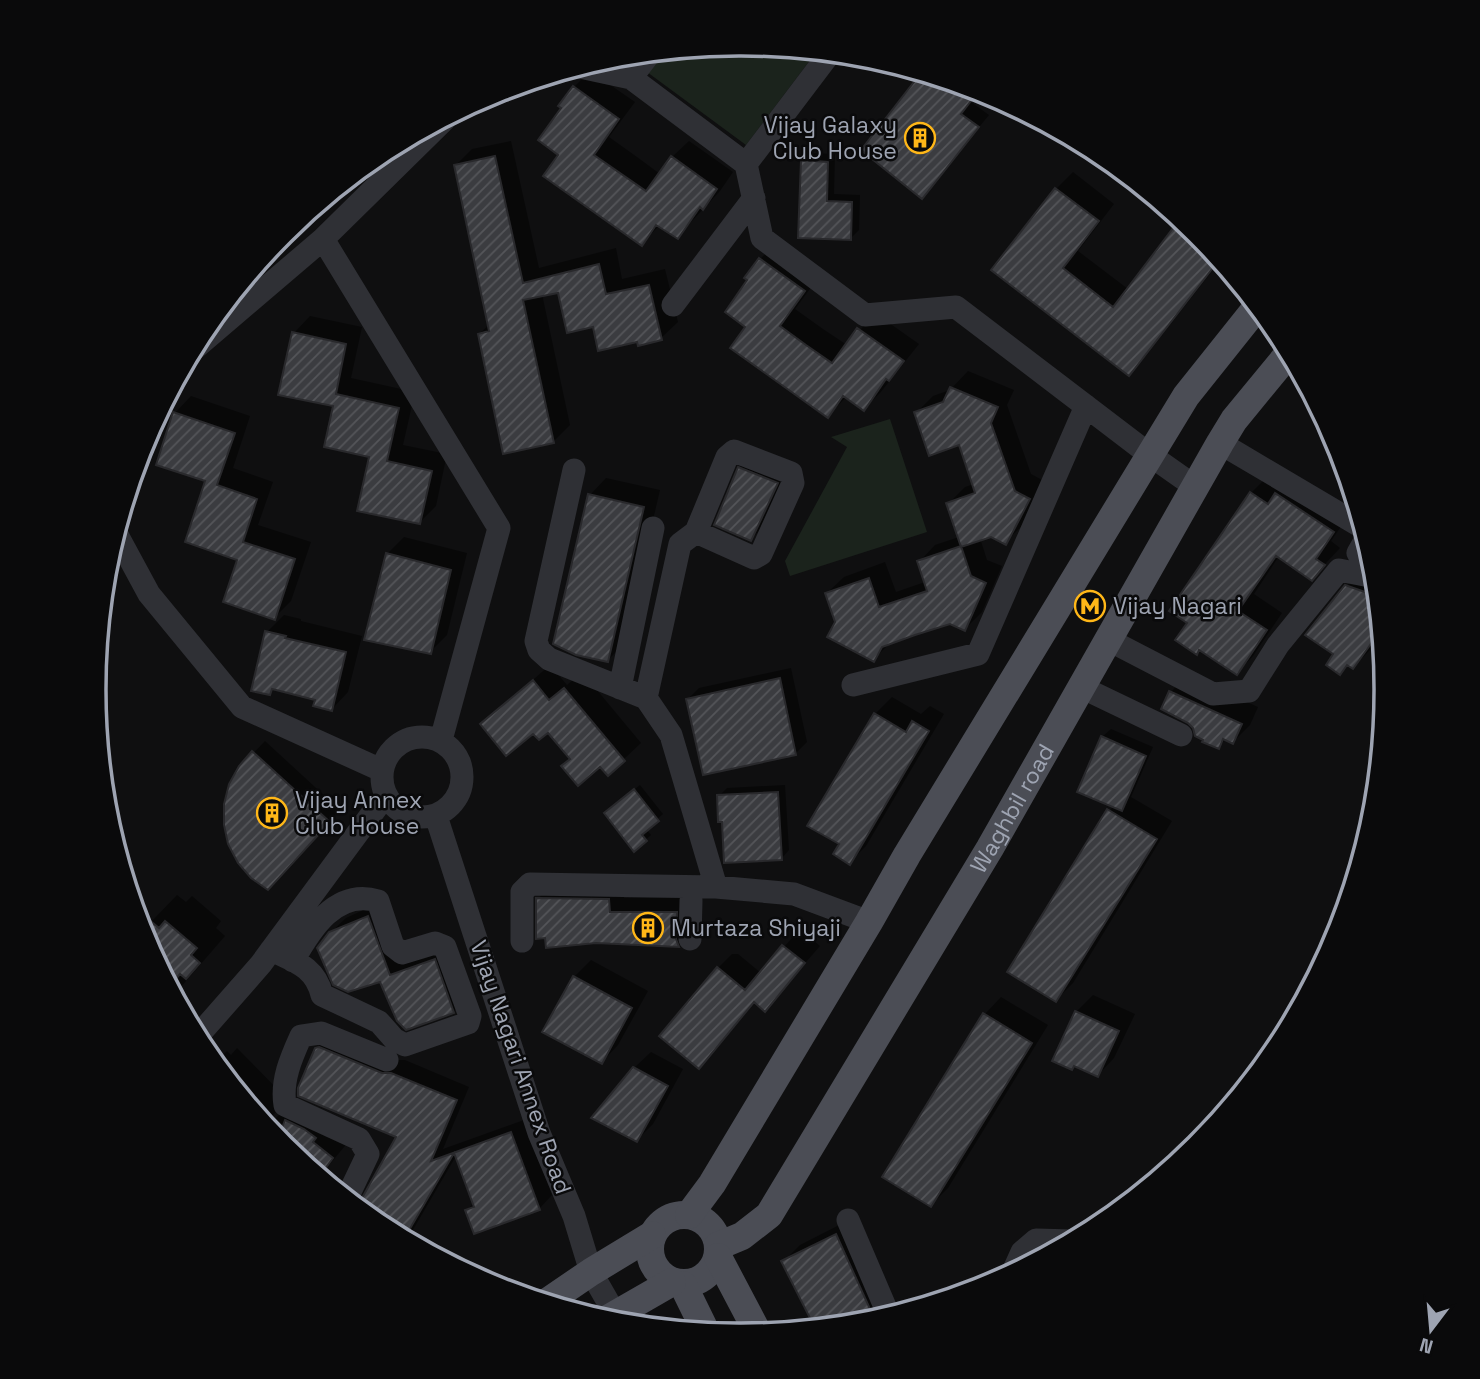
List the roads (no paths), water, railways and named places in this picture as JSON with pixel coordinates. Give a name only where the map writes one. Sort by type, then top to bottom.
[{"type":"main road","points":[[689,1215],[712,1184],[869,922],[906,855],[1186,396],[1251,315]]},
{"type":"main road","name":"Waghbil road","points":[[718,1252],[769,1214],[990,848],[1194,486],[1234,420],[1282,362]]},
{"type":"main road","points":[[558,1295],[652,1235],[667,1218],[689,1215],[700,1219],[715,1235],[718,1252],[752,1323]]},
{"type":"main road","points":[[652,1235],[649,1246],[654,1268],[662,1276],[678,1284],[700,1322]]},
{"type":"main road","points":[[621,1312],[678,1284],[705,1276],[713,1268],[718,1252]]},
{"type":"street","points":[[746,164],[824,61]]},
{"type":"street","points":[[631,78],[641,64]]},
{"type":"street","points":[[603,71],[631,78],[746,164],[762,238],[865,314],[956,307],[1194,486]]},
{"type":"street","points":[[223,323],[323,239],[420,143]]},
{"type":"street","points":[[673,305],[754,198]]},
{"type":"street","points":[[323,239],[499,528],[440,740]]},
{"type":"street","points":[[853,685],[978,654],[1086,406]]},
{"type":"street","points":[[1220,443],[1350,520]]},
{"type":"street","points":[[646,698],[680,544],[696,532],[727,457],[734,451],[791,473],[793,483],[761,555],[754,558],[696,532]]},
{"type":"street","points":[[574,470],[536,641],[539,650],[549,659],[646,698],[671,735],[725,888]]},
{"type":"street","points":[[620,688],[653,528]]},
{"type":"street","points":[[123,547],[149,594],[242,707],[381,770]]},
{"type":"street","points":[[1107,639],[1213,694],[1249,691],[1278,645],[1339,570],[1362,575]]},
{"type":"street","points":[[1080,687],[1181,735]]},
{"type":"street","points":[[416,736],[440,740],[458,758],[463,782],[452,805],[436,816],[404,814],[385,796],[381,770],[393,747],[416,736]]},
{"type":"street","points":[[205,1028],[271,950],[385,796]]},
{"type":"street","name":"Vijay Nagari Annex Road","points":[[436,816],[539,1133],[574,1216],[591,1272],[606,1309]]},
{"type":"street","points":[[522,941],[522,892],[530,884],[725,888],[794,894],[869,922]]},
{"type":"street","points":[[632,901],[714,899],[725,888]]},
{"type":"street","points":[[271,950],[306,968],[319,980],[323,995],[379,1022],[394,1039],[405,1045],[468,1023],[470,1016],[445,947],[435,943],[402,953],[393,946],[378,901],[367,898],[334,906],[305,939],[293,961]]},
{"type":"street","points":[[690,939],[691,901]]},
{"type":"street","points":[[351,1190],[368,1154],[359,1139],[285,1105],[282,1090],[301,1036],[321,1033],[387,1060]]},
{"type":"street","points":[[848,1220],[885,1306]]},
{"type":"street","points":[[1019,1258],[1022,1252],[1036,1240],[1052,1240]]},
{"type":"place","name":"Vijay Galaxy Club House","points":[[920,138]]},
{"type":"place","name":"Vijay Nagari","points":[[1090,606]]},
{"type":"place","name":"Vijay Annex Club House","points":[[272,813]]},
{"type":"place","name":"Murtaza Shiyaji","points":[[648,928]]}]
